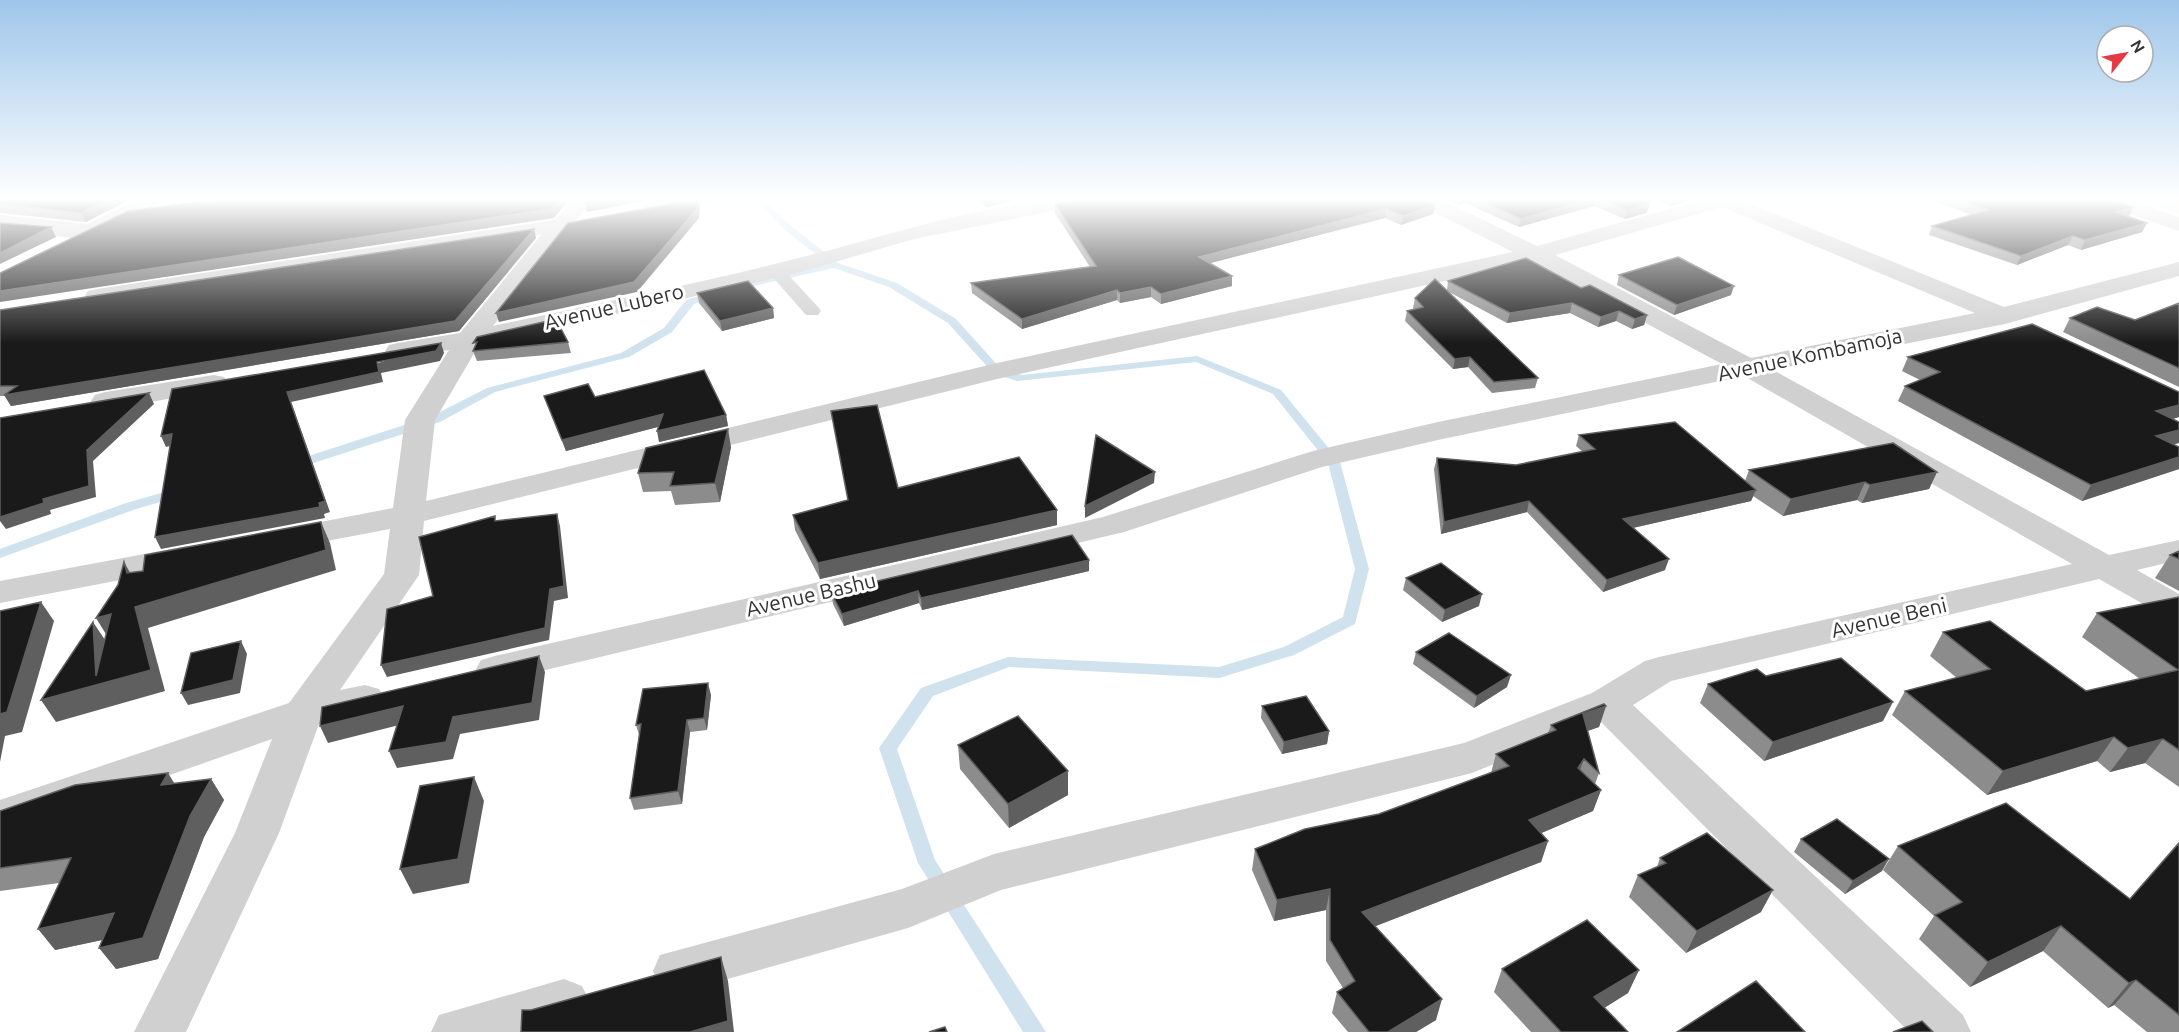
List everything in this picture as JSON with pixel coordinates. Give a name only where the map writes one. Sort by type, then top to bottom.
[{"type":"street","points":[[51,251],[61,246]]},
{"type":"street","points":[[74,299],[422,246]]},
{"type":"street","points":[[160,1032],[257,833],[303,713],[402,575],[420,424],[470,339],[545,246]]},
{"type":"street","name":"Avenue Lubero","points":[[376,355],[470,339],[785,272],[868,246]]},
{"type":"street","points":[[1519,246],[1749,368],[2179,609]]},
{"type":"street","points":[[0,592],[410,515],[997,371],[1535,254],[1562,246]]},
{"type":"street","points":[[1837,246],[2033,330]]},
{"type":"street","name":"Avenue Kombamoja","points":[[1313,460],[1438,431],[2002,315],[2179,269]]},
{"type":"street","points":[[82,405],[235,379]]},
{"type":"street","name":"Avenue Bashu","points":[[465,676],[1112,525],[1313,460]]},
{"type":"street","name":"Avenue Beni","points":[[457,1032],[908,908],[994,873],[1472,757],[1606,704],[1659,670],[2179,550]]},
{"type":"street","points":[[0,818],[303,713],[396,692]]},
{"type":"street","points":[[1606,704],[1945,1032]]},
{"type":"lane","points":[[785,272],[812,311]]},
{"type":"building","points":[[0,246],[13,246],[0,253]]},
{"type":"building","points":[[55,246],[301,246],[0,291],[0,273]]},
{"type":"building","points":[[421,246],[519,246],[455,321],[4,395],[17,386],[0,386],[0,310]]},
{"type":"building","points":[[549,246],[665,246],[634,282],[496,313]]},
{"type":"building","points":[[1083,246],[1241,246],[1199,257],[1232,276],[1161,294],[1151,287],[1120,293],[1117,290],[1022,319],[971,283],[1096,266]]},
{"type":"building","points":[[1992,246],[2047,246],[2021,256]]},
{"type":"building","points":[[1678,257],[1734,286],[1677,305],[1619,275]]},
{"type":"building","points":[[1526,258],[1581,288],[1590,285],[1647,315],[1635,319],[1619,311],[1601,317],[1572,303],[1510,313],[1448,281]]},
{"type":"building","points":[[1435,279],[1538,378],[1494,382],[1470,357],[1455,359],[1407,311],[1423,307],[1415,298]]},
{"type":"building","points":[[748,281],[773,308],[720,321],[697,293]]},
{"type":"building","points":[[2179,303],[2179,368],[2070,318],[2097,307],[2135,320]]},
{"type":"building","points":[[556,319],[568,342],[473,351],[477,342],[473,343],[477,337]]},
{"type":"building","points":[[2032,324],[2179,392],[2179,405],[2156,411],[2179,422],[2179,430],[2156,436],[2179,447],[2179,457],[2091,485],[1905,386],[1940,372],[1908,357]]},
{"type":"building","points":[[441,343],[436,351],[377,362],[379,372],[287,392],[325,501],[319,503],[320,507],[155,537],[172,434],[161,436],[172,389]]},
{"type":"building","points":[[704,370],[726,415],[657,431],[663,414],[562,440],[544,396],[588,384],[595,397]]},
{"type":"building","points":[[149,393],[87,450],[89,486],[43,499],[44,503],[0,517],[0,418]]},
{"type":"building","points":[[877,405],[898,488],[1019,457],[1057,510],[818,563],[793,515],[848,500],[831,411]]},
{"type":"building","points":[[1675,422],[1756,490],[1623,519],[1669,559],[1607,580],[1529,501],[1444,522],[1437,458],[1516,465],[1595,449],[1579,435]]},
{"type":"building","points":[[728,429],[715,483],[670,486],[674,472],[638,473],[646,448]]},
{"type":"building","points":[[1096,435],[1155,472],[1085,506]]},
{"type":"building","points":[[1893,443],[1937,472],[1870,485],[1865,482],[1791,499],[1749,470]]},
{"type":"building","points":[[557,514],[564,586],[550,589],[545,628],[381,665],[387,609],[433,596],[419,537],[495,516],[495,521]]},
{"type":"building","points":[[321,522],[326,550],[135,607],[151,670],[41,700],[93,622],[96,676],[111,614],[96,618],[118,585],[124,562],[127,573],[143,571],[145,555]]},
{"type":"building","points":[[1072,535],[1089,560],[921,598],[918,591],[842,614],[831,592]]},
{"type":"building","points":[[2179,551],[2179,559],[2170,555]]},
{"type":"building","points":[[1441,563],[1482,594],[1445,610],[1406,578]]},
{"type":"building","points":[[2179,597],[2179,750],[2163,739],[2128,748],[2114,737],[2003,771],[1905,691],[1990,669],[1943,632],[1990,621],[2086,691],[2178,670],[2097,613]]},
{"type":"building","points":[[41,602],[7,712],[0,714],[0,611]]},
{"type":"building","points":[[1449,633],[1511,675],[1477,696],[1416,652]]},
{"type":"building","points":[[241,641],[233,680],[181,693],[191,653]]},
{"type":"building","points":[[539,656],[532,703],[453,717],[446,742],[389,751],[403,706],[320,726],[322,707]]},
{"type":"building","points":[[1841,658],[1893,702],[1773,742],[1708,684],[1757,669],[1766,676]]},
{"type":"building","points":[[708,683],[704,718],[687,720],[678,791],[630,798],[641,724],[636,725],[643,689]]},
{"type":"building","points":[[1306,696],[1329,731],[1284,742],[1262,706]]},
{"type":"building","points":[[1604,704],[1606,706],[1583,714],[1599,773],[1584,759],[1578,768],[1601,790],[1529,820],[1548,841],[1362,912],[1442,999],[1388,1032],[1369,1032],[1337,992],[1355,981],[1330,940],[1330,889],[1277,900],[1255,849],[1305,829],[1379,814],[1509,766],[1496,754],[1556,730],[1551,725]]},
{"type":"building","points":[[1018,716],[1068,771],[1008,804],[958,745]]},
{"type":"building","points":[[168,773],[161,785],[211,779],[190,816],[143,938],[99,948],[114,913],[38,929],[71,858],[0,868],[0,811],[75,785]]},
{"type":"building","points":[[474,777],[458,859],[400,869],[420,786]]},
{"type":"building","points":[[2006,803],[2130,899],[2179,843],[2179,1015],[2136,980],[2129,983],[2061,926],[1988,962],[1935,915],[1962,902],[1898,846]]},
{"type":"building","points":[[1837,819],[1889,859],[1853,881],[1801,839]]},
{"type":"building","points":[[1707,833],[1773,890],[1697,931],[1638,875],[1666,863],[1660,858]]},
{"type":"building","points":[[1587,920],[1639,970],[1594,997],[1628,1032],[1561,1032],[1502,969]]},
{"type":"building","points":[[721,957],[728,1021],[690,1032],[521,1032],[522,1010],[531,1010]]},
{"type":"building","points":[[1756,981],[1805,1032],[1677,1032]]},
{"type":"building","points":[[1922,1021],[1933,1032],[1893,1032]]},
{"type":"building","points":[[945,1027],[947,1032],[929,1032]]},
{"type":"waterway","points":[[811,246],[835,265]]},
{"type":"waterway","points":[[735,289],[835,265]]},
{"type":"waterway","points":[[835,265],[893,285],[952,321],[997,371],[1021,379],[1197,359],[1277,392],[1334,462],[1362,569],[1350,620],[1289,651],[1219,673],[1008,662],[927,692],[888,748],[927,863],[1035,1032]]},
{"type":"waterway","points":[[294,465],[436,419],[491,390],[625,355],[668,330],[690,302],[714,294]]},
{"type":"waterway","points":[[0,554],[131,506],[179,492]]}]
